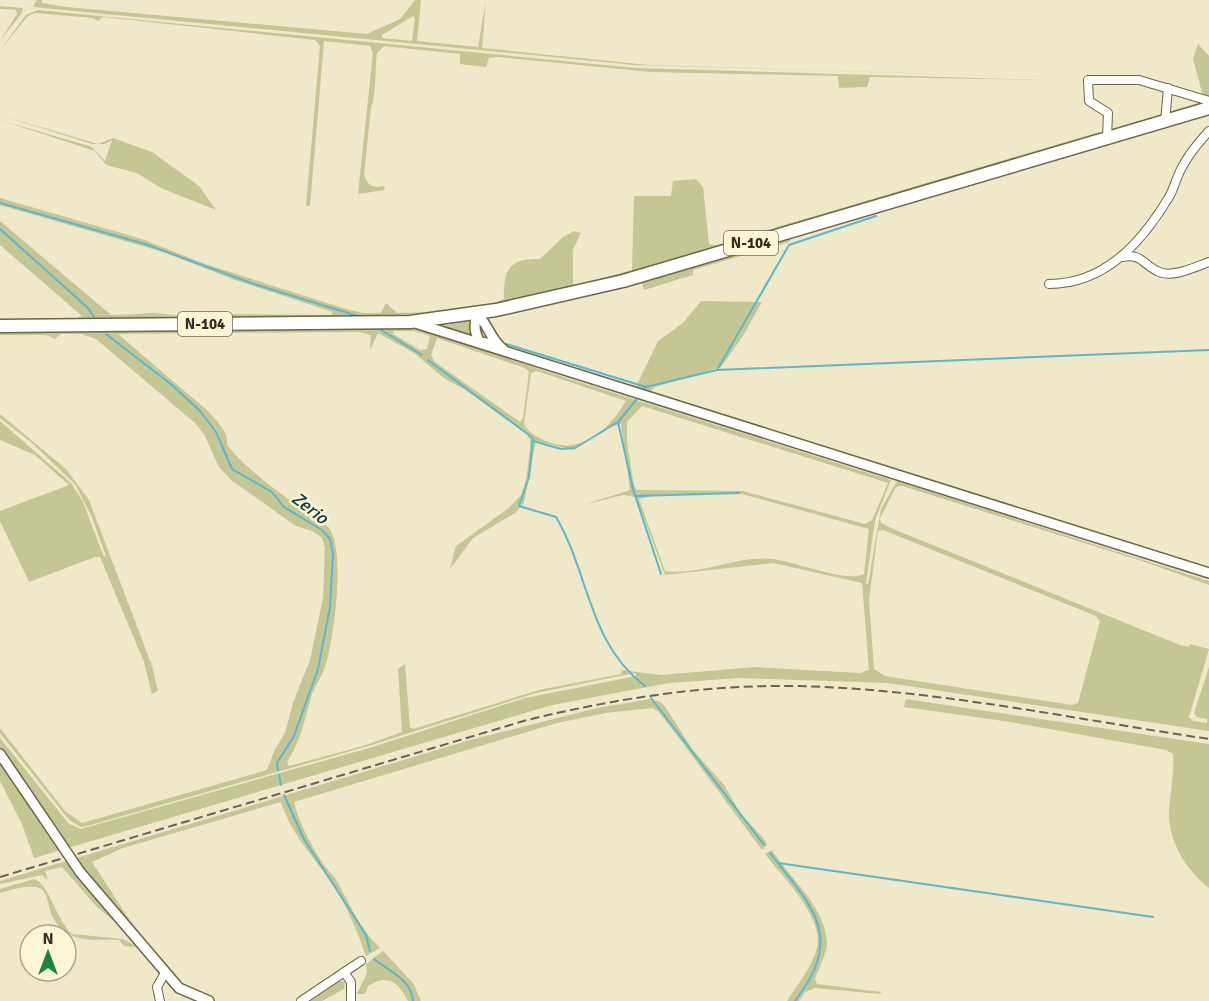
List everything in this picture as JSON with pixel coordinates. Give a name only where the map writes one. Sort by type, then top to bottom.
[{"type":"main road","name":"N-104","points":[[0,326],[410,322],[477,314],[623,281],[1209,108]]},
{"type":"street","points":[[1107,138],[1108,113],[1089,101],[1088,80],[1139,80],[1209,102]]},
{"type":"street","points":[[1165,122],[1168,88]]},
{"type":"street","points":[[1123,257],[1170,196],[1183,164],[1209,131]]},
{"type":"street","points":[[1049,284],[1068,284],[1088,278],[1123,257],[1132,255],[1142,259],[1158,273],[1169,273],[1209,262]]},
{"type":"street","points":[[486,339],[496,310]]},
{"type":"street","points":[[477,314],[486,339]]},
{"type":"street","points":[[477,314],[474,325],[476,336],[486,339],[511,354],[1209,573]]},
{"type":"street","points":[[410,322],[486,339]]},
{"type":"street","points":[[0,754],[80,872],[165,973],[179,988],[209,1001]]},
{"type":"street","points":[[301,1001],[361,961]]},
{"type":"street","points":[[344,972],[351,982],[351,1001]]},
{"type":"street","points":[[160,1001],[158,987],[165,973]]},
{"type":"green space","points":[[37,0],[42,0],[42,3],[66,7],[367,34],[400,19],[415,0],[421,0],[417,41],[478,47],[486,0],[482,48],[649,65],[1046,77],[634,65],[33,7]],"holes":[[[413,16],[415,19],[412,41],[382,38],[382,35]]]},
{"type":"green space","points":[[0,6],[23,8],[22,13],[0,41],[17,14],[16,10],[0,9]]},
{"type":"green space","points":[[38,10],[635,68],[1046,80],[870,77],[867,87],[839,88],[838,76],[651,72],[498,57],[489,58],[486,67],[460,64],[460,54],[384,46],[377,53],[375,90],[364,174],[371,185],[384,186],[385,190],[358,194],[373,53],[370,46],[324,41],[310,206],[306,206],[320,46],[315,40],[103,17],[98,21],[93,18],[35,13],[28,16],[0,50],[26,15]]},
{"type":"green space","points":[[1198,44],[1209,56],[1209,99],[1203,96],[1193,59]]},
{"type":"green space","points":[[0,115],[98,144],[92,144]]},
{"type":"green space","points":[[0,120],[92,147],[105,161],[112,140],[105,144],[98,144],[113,138],[152,152],[199,186],[216,210],[161,188],[137,173],[106,165],[95,151]]},
{"type":"green space","points":[[1096,133],[1097,135],[600,281],[466,310],[385,316],[0,321],[82,316],[0,245],[0,221],[111,315],[156,313],[185,315],[197,311],[213,314],[331,315],[333,312],[235,280],[163,252],[0,205],[0,198],[142,239],[205,264],[346,309],[363,313],[381,313],[386,303],[397,313],[438,312],[479,307],[504,299],[507,274],[514,264],[529,259],[540,259],[563,237],[574,231],[581,233],[573,250],[573,286],[632,270],[634,196],[671,196],[673,181],[696,179],[703,187],[709,244],[716,245]]},
{"type":"green space","points":[[793,237],[789,242],[693,270],[693,275],[644,290],[642,283]]},
{"type":"green space","points":[[701,301],[762,302],[743,336],[721,367],[655,387],[648,393],[635,389],[658,341],[683,323]]},
{"type":"green space","points":[[471,321],[472,336],[442,326]]},
{"type":"green space","points":[[419,328],[563,377],[891,480],[875,520],[866,583],[868,584],[881,509],[897,481],[1209,581],[1209,585],[1142,561],[902,486],[896,487],[880,518],[881,523],[898,531],[1180,645],[1189,647],[1190,644],[1209,649],[1189,717],[1193,721],[1207,723],[1207,719],[1197,717],[1194,713],[1209,667],[1209,731],[888,683],[739,678],[669,683],[552,705],[34,858],[22,824],[0,781],[0,760],[61,836],[0,747],[0,738],[69,824],[81,829],[369,748],[525,698],[636,676],[635,673],[536,693],[365,747],[81,827],[69,820],[0,733],[0,728],[65,811],[82,823],[267,770],[275,749],[285,733],[293,703],[310,660],[323,598],[325,548],[322,538],[312,531],[296,526],[231,480],[219,467],[204,434],[195,423],[96,339],[81,334],[61,334],[55,339],[46,335],[0,335],[0,332]],"holes":[[[394,331],[414,331],[430,336],[427,349],[420,350],[393,334]],[[359,332],[371,335],[370,350],[378,333],[414,353],[445,379],[464,389],[526,433],[530,440],[526,480],[521,495],[509,508],[456,546],[450,569],[473,538],[515,513],[524,503],[536,441],[573,450],[609,427],[621,424],[630,490],[583,505],[623,495],[636,497],[665,575],[773,563],[862,583],[869,670],[860,673],[755,667],[661,675],[622,670],[621,674],[539,690],[413,729],[410,727],[405,664],[398,669],[402,732],[363,746],[289,766],[287,762],[299,738],[312,694],[328,657],[337,597],[338,575],[334,539],[327,526],[275,489],[236,455],[227,445],[222,427],[209,412],[118,334]],[[437,338],[525,368],[529,372],[523,418],[520,422],[435,362],[431,355]],[[537,371],[626,401],[611,422],[582,443],[559,445],[536,436],[524,424],[531,373]],[[642,406],[888,483],[872,520],[865,524],[743,491],[637,490],[634,486],[627,442],[627,422]],[[662,494],[742,494],[869,529],[864,574],[856,576],[833,574],[772,559],[746,560],[692,571],[665,571],[639,499]],[[883,530],[1096,616],[1100,621],[1078,703],[1072,705],[885,676],[874,669],[869,600],[878,531]]]},
{"type":"green space","points":[[0,414],[66,469],[89,500],[152,666],[158,691],[152,694],[144,662],[100,557],[29,582],[0,521],[0,511],[69,485],[35,455],[0,440],[0,421],[71,483],[83,502],[104,557],[106,556],[91,515],[75,484],[32,443],[0,418]]},
{"type":"green space","points":[[650,699],[661,702],[666,708],[693,750],[724,785],[741,814],[765,840],[767,845],[762,850],[679,738],[658,711],[652,708],[606,713],[557,723],[294,802],[315,850],[337,880],[362,926],[380,948],[366,956],[340,896],[291,825],[281,802],[123,848],[92,862],[144,942],[75,871],[116,923],[96,906],[62,867],[45,871],[48,880],[42,875],[0,884],[0,881],[470,740],[597,708]]},
{"type":"green space","points":[[906,699],[1209,744],[1209,888],[1181,856],[1170,826],[1173,754],[1166,750],[1011,722],[904,707]]},
{"type":"green space","points":[[772,850],[814,905],[825,930],[827,947],[815,979],[817,984],[881,992],[880,994],[815,988],[805,992],[799,1001],[787,1001],[812,962],[818,936],[809,911],[765,854]]},
{"type":"green space","points":[[34,879],[44,887],[63,923],[57,923],[52,916],[47,897],[36,887],[0,893],[0,889]]},
{"type":"green space","points":[[78,935],[123,939],[138,947],[124,946],[119,940],[78,937]]},
{"type":"green space","points":[[383,951],[413,983],[421,1001],[408,1001],[396,984],[387,980],[368,986],[365,994],[357,994],[367,973],[366,964]]},
{"type":"green space","points":[[339,981],[345,982],[344,989],[322,1001],[307,1001]]},
{"type":"waterway","points":[[0,203],[145,244],[251,283],[361,317]]},
{"type":"waterway","points":[[717,370],[789,245],[876,216]]},
{"type":"waterway","name":"Zerio","points":[[0,229],[88,308],[94,317]]},
{"type":"waterway","points":[[381,330],[422,355]]},
{"type":"waterway","name":"Zerio","points":[[106,334],[172,385],[200,411],[216,432],[232,469],[272,492],[284,507],[322,530],[330,539],[333,554],[330,607],[318,669],[294,736],[277,763],[278,770]]},
{"type":"waterway","points":[[506,344],[646,387]]},
{"type":"waterway","points":[[644,390],[646,387],[717,370],[1209,350]]},
{"type":"waterway","points":[[428,360],[533,438],[529,477],[519,506],[556,517],[567,539],[601,629],[612,650],[626,669],[645,686]]},
{"type":"waterway","points":[[533,441],[561,449],[575,448],[618,422],[636,400]]},
{"type":"waterway","points":[[618,422],[633,489],[661,574]]},
{"type":"waterway","points":[[635,496],[739,493]]},
{"type":"waterway","points":[[651,698],[764,845]]},
{"type":"waterway","name":"Zerio","points":[[279,775],[281,785]]},
{"type":"waterway","name":"Zerio","points":[[284,795],[304,839],[366,935],[370,951]]},
{"type":"waterway","points":[[770,853],[810,907],[817,923],[820,940],[818,958],[810,978],[795,1001]]},
{"type":"waterway","points":[[778,863],[1153,917]]},
{"type":"waterway","name":"Zerio","points":[[374,959],[404,981],[413,1001]]},
{"type":"railway","points":[[0,877],[527,720],[625,700],[691,691],[791,686],[895,692],[948,698],[1209,739]]}]
